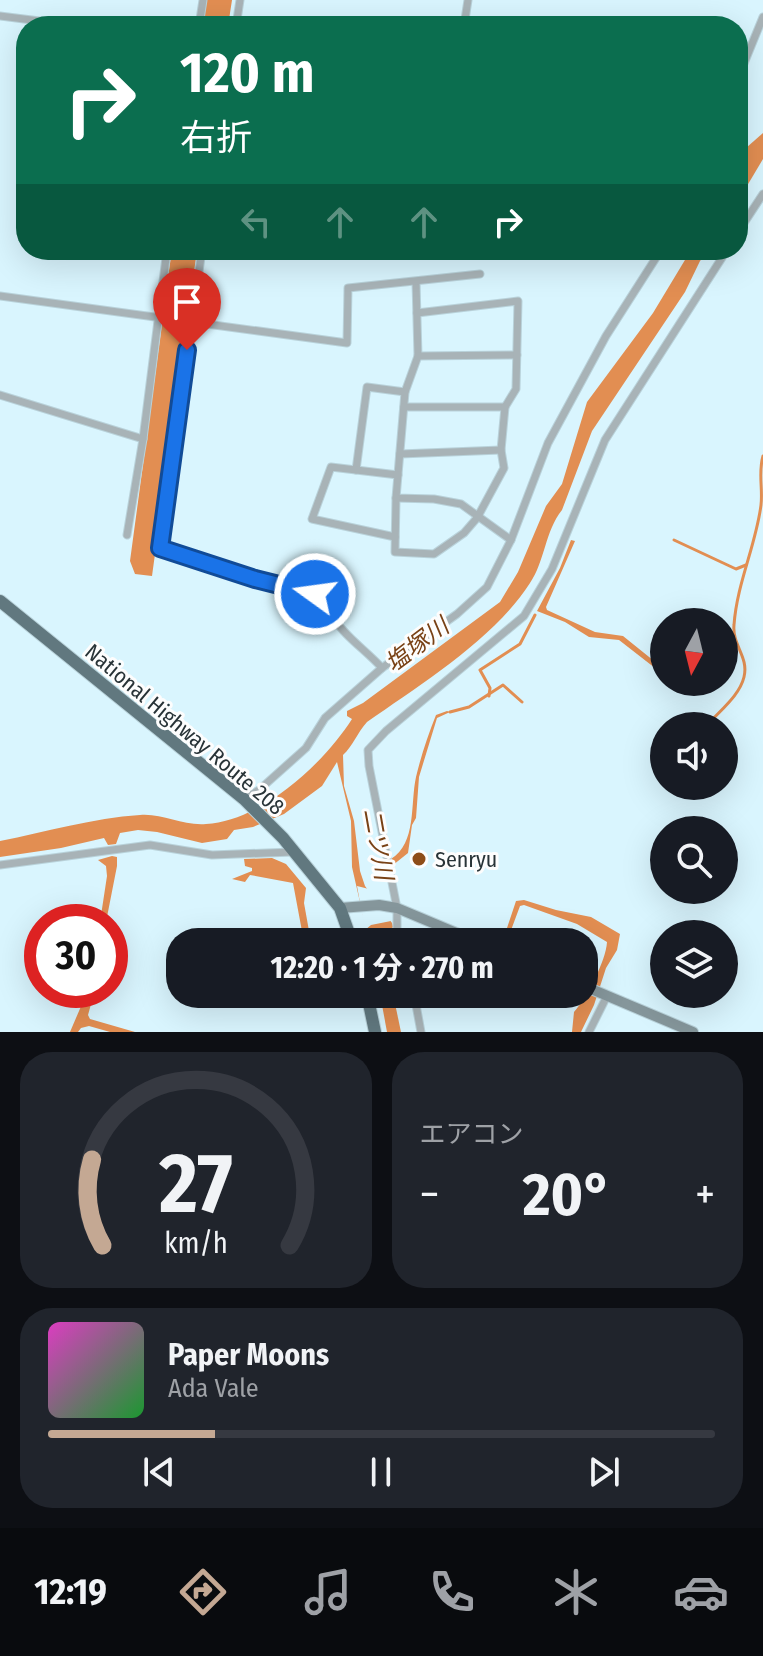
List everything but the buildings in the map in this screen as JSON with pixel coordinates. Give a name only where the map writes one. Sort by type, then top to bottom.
[{"type":"highway","name":"National Highway Route 208","points":[[0,601],[244,799],[296,852],[340,908],[347,928]]},
{"type":"highway","points":[[370,1008],[375,1032]]},
{"type":"main road","points":[[340,908],[392,908],[443,928]]},
{"type":"main road","points":[[598,992],[693,1032]]},
{"type":"street","points":[[748,54],[763,17]]},
{"type":"street","points":[[748,217],[763,194]]},
{"type":"street","points":[[127,535],[143,439],[166,260]]},
{"type":"street","points":[[200,260],[160,548],[255,579],[344,602],[334,618],[337,624],[382,668]]},
{"type":"street","points":[[244,799],[259,790],[306,748],[325,718],[382,668],[457,614],[487,587],[511,540],[548,443],[606,336],[655,260]]},
{"type":"street","points":[[395,928],[368,750],[386,731],[524,616],[552,569],[605,440],[721,260]]},
{"type":"street","points":[[0,296],[347,343],[348,288],[480,274]]},
{"type":"street","points":[[416,282],[418,356],[405,392],[395,552],[434,554],[464,533],[477,518],[504,468],[501,450],[505,407],[516,389],[518,301],[417,313]]},
{"type":"street","points":[[418,356],[517,355]]},
{"type":"street","points":[[356,470],[367,387],[405,392]]},
{"type":"street","points":[[0,395],[143,439]]},
{"type":"street","points":[[404,407],[505,407]]},
{"type":"street","points":[[400,454],[501,450]]},
{"type":"street","points":[[395,537],[312,519],[331,467],[398,475]]},
{"type":"street","points":[[396,498],[434,499],[461,504],[511,540]]},
{"type":"street","points":[[0,865],[150,845],[212,855],[296,852]]},
{"type":"street","points":[[589,1032],[604,995]]},
{"type":"street","points":[[417,1008],[421,1032]]},
{"type":"shaded area","points":[[206,0],[232,0],[230,16],[204,16]]},
{"type":"shaded area","points":[[763,133],[763,159],[748,184],[748,146]]},
{"type":"shaded area","points":[[171,260],[196,260],[188,316],[178,315],[177,325],[186,327],[152,576],[135,574],[130,561],[162,324],[170,325],[172,314],[163,312]]},
{"type":"shaded area","name":"塩塚川","points":[[685,260],[701,260],[685,292],[592,431],[530,583],[477,642],[367,722],[343,755],[344,786],[354,821],[360,871],[365,886],[392,923],[392,928],[366,928],[352,867],[351,821],[337,762],[322,786],[284,814],[253,827],[234,830],[227,839],[202,843],[138,830],[120,833],[116,844],[108,845],[104,838],[0,857],[0,841],[105,819],[148,815],[197,824],[227,820],[248,813],[290,787],[340,736],[352,719],[347,716],[347,711],[363,703],[500,602],[518,572],[546,506],[562,484],[587,402],[653,313]]},
{"type":"shaded area","points":[[571,540],[575,541],[547,610],[595,632],[623,636],[650,658],[650,664],[619,640],[589,637],[565,622],[537,611]]},
{"type":"shaded area","points":[[450,712],[437,718],[419,777],[416,818],[408,853],[393,865],[396,896],[391,859],[399,852],[409,833],[416,777],[436,715]]},
{"type":"shaded area","points":[[117,857],[110,904],[103,904],[106,866],[98,860]]},
{"type":"shaded area","points":[[272,858],[286,864],[306,888],[304,903],[308,928],[301,928],[293,883],[250,875],[245,882],[232,879],[252,871],[252,868],[245,866],[244,859]]},
{"type":"shaded area","points":[[524,900],[591,917],[620,934],[617,950],[606,968],[598,993],[598,972],[607,942],[598,937],[598,928],[584,928],[524,905],[520,906],[512,928],[507,928],[516,901]]},
{"type":"shaded area","points":[[80,1008],[90,1008],[90,1019],[135,1032],[110,1032],[89,1026],[78,1032],[70,1032]]},
{"type":"shaded area","points":[[383,1008],[396,1008],[401,1032],[387,1032]]},
{"type":"shaded area","points":[[577,1008],[593,1008],[581,1032],[572,1032]]},
{"type":"pier","points":[[357,886],[373,890],[389,911],[391,921],[365,928]]},
{"type":"waterway","points":[[719,712],[735,695],[744,677],[744,663],[735,639],[734,625],[759,520],[763,456]]},
{"type":"waterway","points":[[674,540],[736,569],[746,565]]},
{"type":"waterway","points":[[489,696],[490,688],[480,670],[520,644],[535,615]]},
{"type":"waterway","points":[[450,712],[469,707],[503,685],[522,702]]},
{"type":"place","name":"Senryu","points":[[419,859]]},
{"type":"route","points":[[187,350],[160,548],[255,579],[315,594]]},
{"type":"water label","name":"二ツ川","points":[[378,844]]}]
